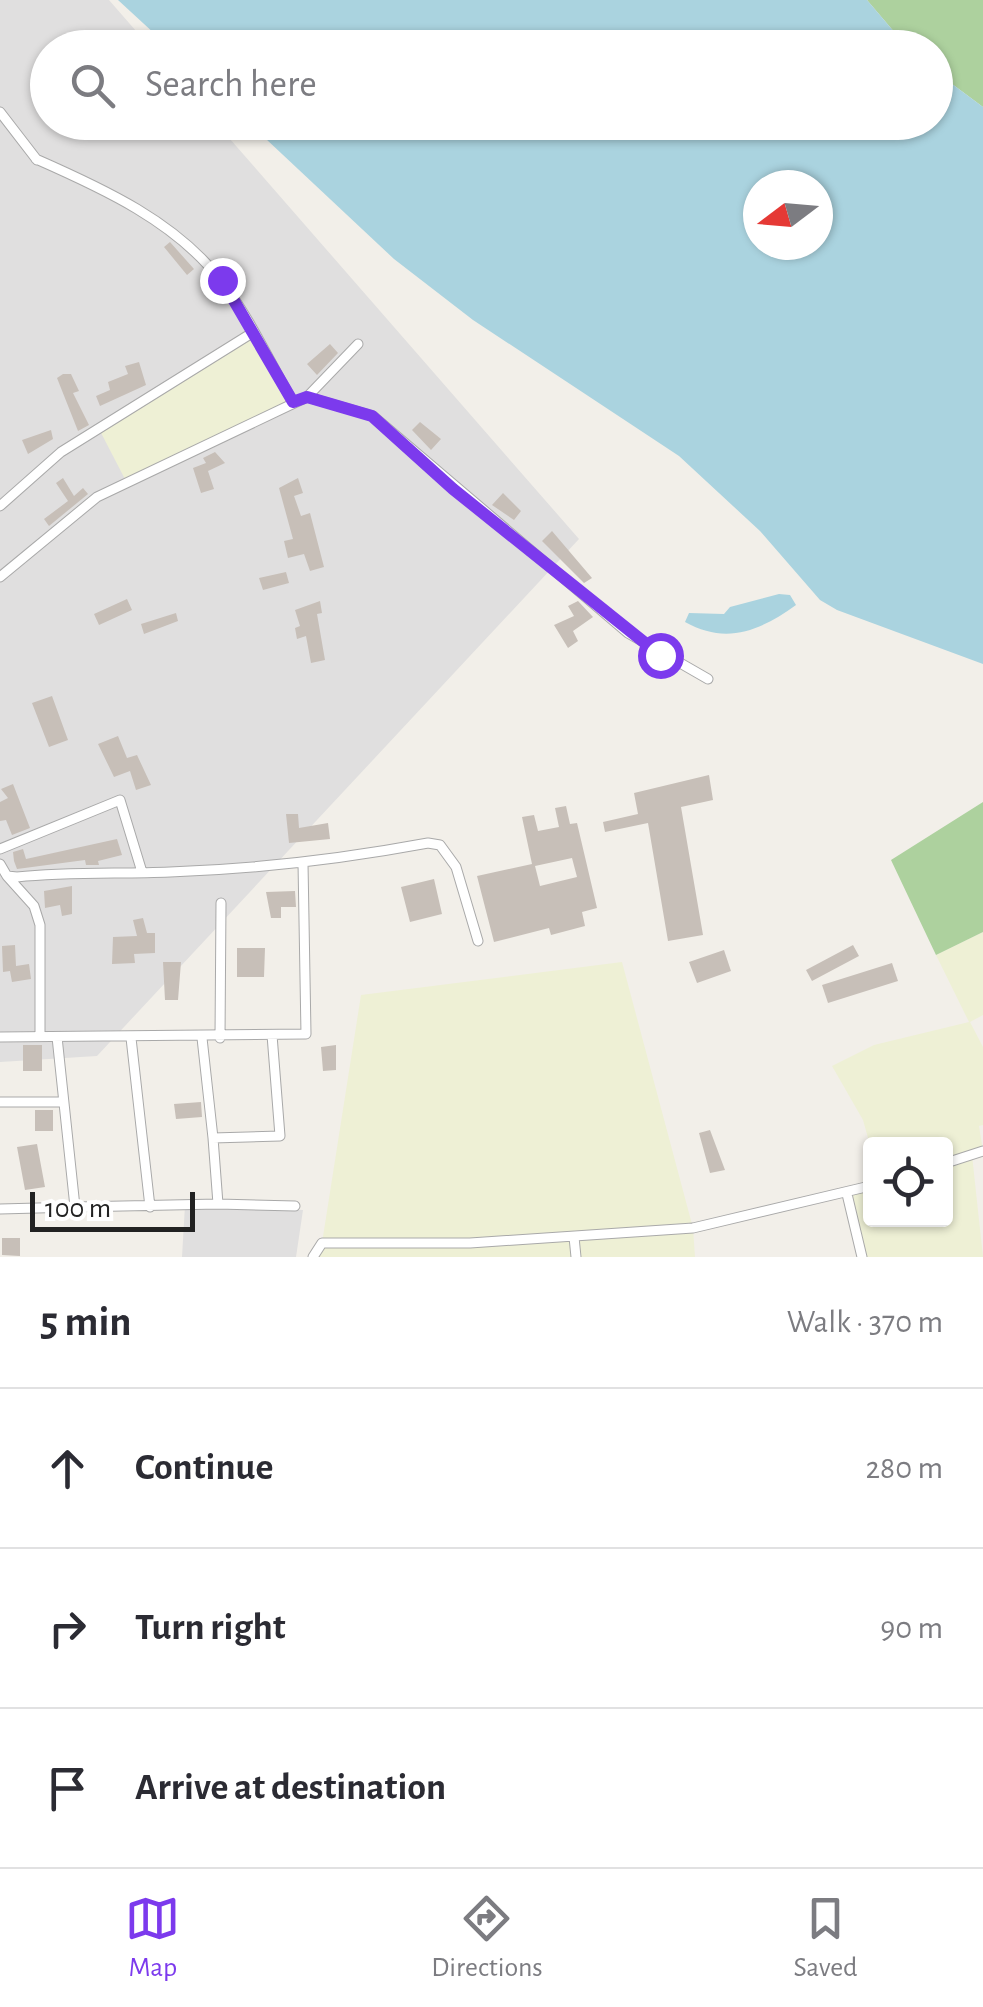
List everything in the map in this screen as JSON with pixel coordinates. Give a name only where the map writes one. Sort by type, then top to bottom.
[{"type":"street","points":[[0,112],[39,163],[122,198],[222,280],[293,402]]},
{"type":"street","points":[[0,506],[61,452],[252,333]]},
{"type":"street","points":[[0,578],[97,497],[307,397],[358,344]]},
{"type":"street","points":[[307,397],[372,416],[628,634],[708,679]]},
{"type":"street","points":[[0,849],[120,800],[142,872]]},
{"type":"street","points":[[7,876],[303,862],[440,845],[456,867],[478,941]]},
{"type":"street","points":[[0,1037],[220,1038],[306,1034],[303,862]]},
{"type":"street","points":[[0,864],[28,896],[40,925],[40,1036]]},
{"type":"street","points":[[220,1038],[221,903]]},
{"type":"street","points":[[213,1138],[280,1136],[272,1036]]},
{"type":"street","points":[[56,1037],[60,1102],[76,1207]]},
{"type":"street","points":[[131,1038],[150,1207]]},
{"type":"street","points":[[202,1038],[218,1204]]},
{"type":"street","points":[[0,1102],[60,1102]]},
{"type":"street","points":[[953,1160],[983,1151]]},
{"type":"street","points":[[313,1257],[322,1243],[574,1237],[693,1228],[863,1188]]},
{"type":"street","points":[[846,1194],[862,1257]]},
{"type":"street","points":[[0,1208],[295,1206]]},
{"type":"street","points":[[574,1237],[576,1257]]},
{"type":"shaded area","points":[[0,0],[109,0],[135,30],[30,30],[30,140],[231,140],[579,539],[97,1056],[0,1062]]},
{"type":"shaded area","points":[[185,1205],[303,1210],[296,1257],[182,1257]]},
{"type":"green space","points":[[867,0],[983,0],[983,107],[953,85],[953,30],[893,30]]},
{"type":"green space","points":[[252,333],[293,402],[127,483],[98,427]]},
{"type":"green space","points":[[983,802],[983,932],[936,955],[891,860]]},
{"type":"green space","points":[[983,932],[983,1015],[970,1022],[983,1047],[983,1125],[979,1126],[983,1151],[972,1155],[983,1257],[862,1257],[847,1194],[863,1189],[863,1227],[953,1227],[953,1137],[868,1137],[863,1120],[832,1066],[874,1045],[969,1022],[936,955]]},
{"type":"green space","points":[[622,962],[693,1228],[695,1257],[311,1257],[322,1243],[361,995]]},
{"type":"water","points":[[118,0],[867,0],[893,30],[151,30]]},
{"type":"water","points":[[953,85],[983,107],[983,664],[837,610],[820,600],[760,531],[679,456],[473,320],[394,259],[267,140],[953,140]]},
{"type":"water","points":[[779,594],[790,595],[796,605],[756,628],[715,633],[685,622],[689,613],[724,614],[730,607]]},
{"type":"building","points":[[170,242],[194,269],[187,275],[164,247]]},
{"type":"building","points":[[330,344],[338,353],[317,375],[307,364]]},
{"type":"building","points":[[139,362],[146,385],[100,406],[96,396],[110,390],[108,382],[128,374],[125,366]]},
{"type":"building","points":[[71,374],[79,391],[73,393],[89,425],[78,431],[57,378]]},
{"type":"building","points":[[420,422],[441,439],[431,450],[412,430]]},
{"type":"building","points":[[51,430],[53,439],[28,454],[22,440]]},
{"type":"building","points":[[215,452],[225,463],[208,471],[214,489],[201,493],[193,468],[206,463],[203,458]]},
{"type":"building","points":[[63,478],[74,496],[83,488],[88,494],[49,526],[44,519],[68,501],[56,483]]},
{"type":"building","points":[[298,478],[303,493],[294,496],[301,516],[310,513],[324,567],[310,571],[304,554],[288,558],[284,541],[293,539],[279,488]]},
{"type":"building","points":[[503,493],[521,511],[514,520],[492,505]]},
{"type":"building","points":[[552,531],[592,578],[584,583],[542,541]]},
{"type":"building","points":[[286,572],[289,583],[263,590],[259,578]]},
{"type":"building","points":[[127,599],[132,610],[99,625],[94,614]]},
{"type":"building","points":[[320,601],[322,613],[317,614],[325,660],[311,663],[306,636],[297,639],[295,628],[300,626],[295,610]]},
{"type":"building","points":[[578,601],[593,617],[573,631],[578,641],[568,648],[554,625],[574,616],[568,606]]},
{"type":"building","points":[[176,613],[178,621],[144,634],[141,624]]},
{"type":"building","points":[[52,696],[68,740],[49,747],[32,703]]},
{"type":"building","points":[[118,736],[127,758],[137,755],[151,785],[136,790],[130,771],[114,777],[98,744]]},
{"type":"building","points":[[709,775],[713,800],[681,807],[703,935],[668,941],[648,823],[605,832],[603,822],[638,814],[634,793]]},
{"type":"building","points":[[13,784],[30,828],[12,835],[6,820],[0,821],[0,802],[8,798],[1,789]]},
{"type":"building","points":[[566,806],[570,824],[577,823],[597,908],[582,912],[585,926],[551,935],[549,928],[494,942],[477,876],[532,864],[522,817],[534,815],[538,831],[559,827],[555,808]],"holes":[[[572,858],[577,877],[540,886],[535,866]]]},
{"type":"building","points":[[286,814],[298,814],[299,828],[328,823],[330,839],[289,843]]},
{"type":"building","points":[[117,839],[122,855],[98,861],[99,865],[86,865],[85,860],[17,869],[14,861],[13,852],[23,849],[26,859]]},
{"type":"building","points":[[434,879],[442,914],[410,922],[401,887]]},
{"type":"building","points":[[72,886],[72,914],[62,916],[60,905],[45,908],[44,891]]},
{"type":"building","points":[[295,891],[296,907],[281,907],[281,918],[271,918],[266,892]]},
{"type":"building","points":[[143,918],[147,933],[155,933],[155,953],[134,954],[135,963],[112,964],[113,937],[137,936],[133,920]]},
{"type":"building","points":[[15,945],[16,966],[29,964],[31,979],[12,982],[10,971],[3,972],[2,946]]},
{"type":"building","points":[[853,945],[859,956],[812,981],[806,970]]},
{"type":"building","points":[[237,948],[265,948],[264,977],[237,977]]},
{"type":"building","points":[[724,950],[731,971],[697,983],[689,962]]},
{"type":"building","points":[[163,962],[181,962],[178,1000],[165,1000]]},
{"type":"building","points":[[892,963],[898,981],[828,1003],[822,985]]},
{"type":"building","points":[[23,1045],[42,1045],[42,1071],[23,1071]]},
{"type":"building","points":[[336,1045],[336,1070],[323,1071],[321,1047]]},
{"type":"building","points":[[201,1102],[202,1117],[176,1119],[174,1104]]},
{"type":"building","points":[[35,1110],[53,1110],[53,1131],[35,1131]]},
{"type":"building","points":[[710,1130],[725,1170],[710,1173],[699,1133]]},
{"type":"building","points":[[37,1144],[45,1187],[25,1190],[17,1147]]},
{"type":"building","points":[[2,1238],[20,1238],[20,1256],[2,1255]]},
{"type":"route","points":[[222,280],[293,402],[307,397],[350,406],[372,416],[421,456],[453,489],[511,531],[628,634],[660,655]]}]
